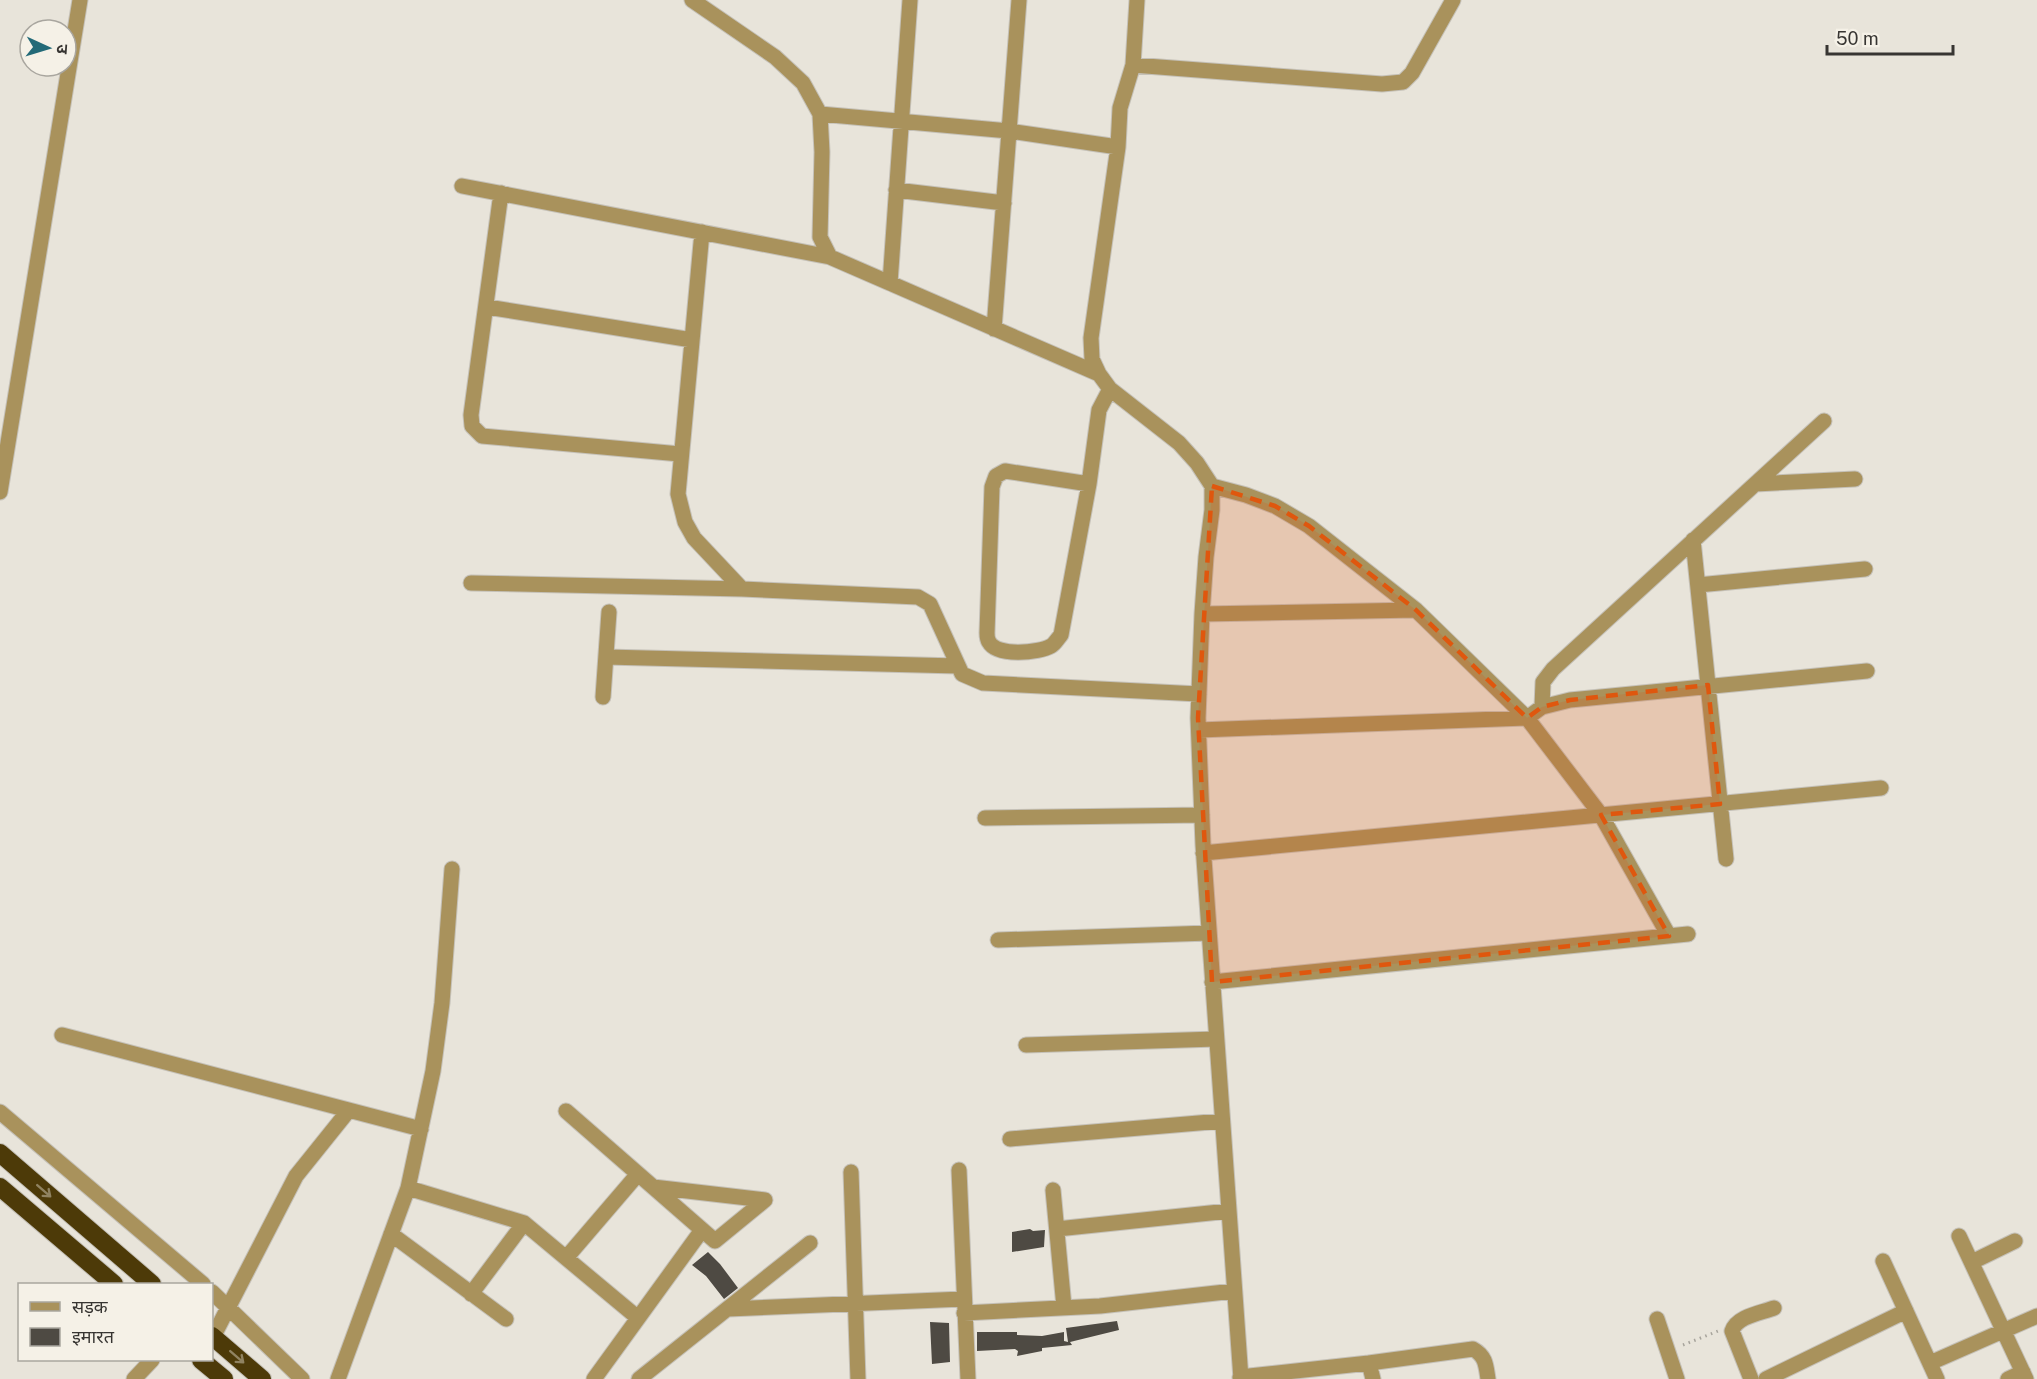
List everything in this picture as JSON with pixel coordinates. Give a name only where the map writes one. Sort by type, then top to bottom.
[{"type":"highway","points":[[0,1153],[151,1283]]},
{"type":"highway","points":[[0,1187],[113,1283]]},
{"type":"highway","points":[[213,1337],[262,1379]]},
{"type":"highway","points":[[203,1361],[224,1379]]},
{"type":"street","points":[[0,492],[80,0]]},
{"type":"street","points":[[692,0],[775,57],[803,83],[820,114],[822,152],[820,237],[830,257]]},
{"type":"street","points":[[890,283],[910,0]]},
{"type":"street","points":[[994,329],[1019,0]]},
{"type":"street","points":[[1137,0],[1133,65],[1120,108],[1118,147],[1091,338],[1092,359],[1110,389],[1179,443],[1197,463],[1212,486],[1212,510],[1202,614],[1199,730],[1203,854],[1240,1378],[1369,1364],[1473,1349],[1485,1359],[1488,1379]]},
{"type":"street","points":[[1133,65],[1382,84],[1403,82],[1412,73],[1453,0]]},
{"type":"street","points":[[820,114],[1009,131],[1118,147]]},
{"type":"street","points":[[462,186],[830,257],[1099,374]]},
{"type":"street","points":[[896,190],[1004,203]]},
{"type":"street","points":[[501,193],[471,416],[472,426],[482,436],[680,454]]},
{"type":"street","points":[[702,232],[678,494],[685,522],[694,538],[742,589]]},
{"type":"street","points":[[810,253],[820,237]]},
{"type":"street","points":[[487,308],[692,340]]},
{"type":"street","points":[[1089,484],[1005,471],[996,476],[992,487],[987,633],[989,643],[996,649],[1028,652],[1052,645],[1061,635],[1089,484],[1100,410],[1110,389]]},
{"type":"street","points":[[1542,707],[1543,682],[1553,669],[1824,421]]},
{"type":"street","points":[[1755,484],[1855,479]]},
{"type":"street","points":[[1212,486],[1275,506],[1309,526],[1416,610],[1527,718],[1601,815],[1669,936]]},
{"type":"street","points":[[1693,540],[1726,859]]},
{"type":"street","points":[[1698,585],[1865,569]]},
{"type":"street","points":[[471,583],[742,589],[918,597],[930,604],[962,674],[983,683],[1199,694]]},
{"type":"street","points":[[1202,614],[1416,610]]},
{"type":"street","points":[[603,697],[609,612]]},
{"type":"street","points":[[606,657],[958,666]]},
{"type":"street","points":[[1199,730],[1527,718],[1542,707],[1570,700],[1867,671]]},
{"type":"street","points":[[1203,854],[1881,788]]},
{"type":"street","points":[[985,818],[1202,815]]},
{"type":"street","points":[[338,1379],[408,1188],[438,1037],[452,869]]},
{"type":"street","points":[[998,940],[1209,933]]},
{"type":"street","points":[[1212,982],[1688,934]]},
{"type":"street","points":[[62,1035],[421,1129]]},
{"type":"street","points":[[1026,1046],[1216,1039]]},
{"type":"street","points":[[213,1334],[296,1176],[349,1110]]},
{"type":"street","points":[[566,1111],[702,1230],[716,1241],[765,1200],[653,1187]]},
{"type":"street","points":[[0,1112],[202,1283]]},
{"type":"street","points":[[1010,1139],[1222,1121]]},
{"type":"street","points":[[959,1170],[968,1379]]},
{"type":"street","points":[[850,1172],[858,1379]]},
{"type":"street","points":[[566,1258],[638,1174]]},
{"type":"street","points":[[408,1188],[524,1223],[638,1318]]},
{"type":"street","points":[[1053,1191],[1064,1307]]},
{"type":"street","points":[[1057,1229],[1229,1210]]},
{"type":"street","points":[[471,1294],[524,1223]]},
{"type":"street","points":[[614,1379],[597,1374],[702,1230]]},
{"type":"street","points":[[391,1234],[506,1319]]},
{"type":"street","points":[[1959,1236],[2025,1376],[2008,1379]]},
{"type":"street","points":[[1972,1262],[2015,1241]]},
{"type":"street","points":[[639,1379],[810,1243]]},
{"type":"street","points":[[1883,1261],[1937,1379]]},
{"type":"street","points":[[728,1309],[855,1304],[1100,1306],[1234,1291]]},
{"type":"street","points":[[213,1293],[302,1379]]},
{"type":"street","points":[[1751,1379],[1732,1331],[1734,1325],[1742,1320],[1774,1308]]},
{"type":"street","points":[[1766,1379],[1906,1311]]},
{"type":"street","points":[[1930,1363],[2037,1316]]},
{"type":"street","points":[[1657,1320],[1677,1379]]},
{"type":"street","points":[[134,1379],[150,1361]]},
{"type":"street","points":[[1369,1364],[1373,1379]]},
{"type":"path","points":[[1668,1351],[1734,1325]]},
{"type":"highlighted area","points":[[1212,486],[1275,506],[1309,526],[1416,610],[1527,718],[1542,707],[1570,700],[1708,685],[1720,804],[1601,815],[1669,936],[1212,982],[1198,718]]},
{"type":"building","points":[[1030,1229],[1045,1230],[1044,1247],[1012,1252],[1012,1232]]},
{"type":"building","points":[[708,1252],[738,1288],[724,1299],[706,1276],[692,1265]]},
{"type":"building","points":[[1117,1321],[1119,1330],[1070,1342],[1072,1345],[1042,1348],[1042,1351],[1017,1356],[1018,1351],[1015,1349],[977,1351],[977,1332],[1017,1332],[1017,1335],[1042,1336],[1064,1332],[1064,1341],[1068,1342],[1066,1328]]},
{"type":"building","points":[[930,1322],[949,1323],[950,1362],[932,1364]]}]
